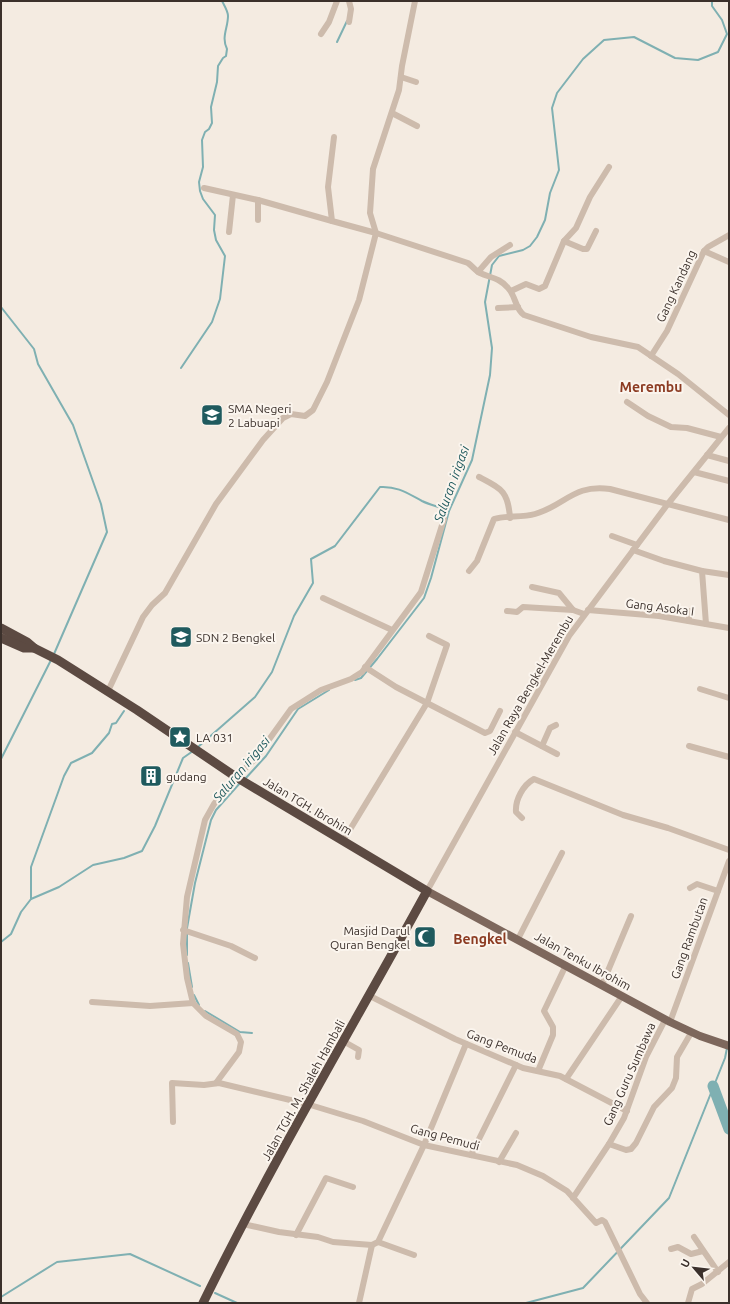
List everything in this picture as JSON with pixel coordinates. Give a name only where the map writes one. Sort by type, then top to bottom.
[{"type":"highway","points":[[1,628],[27,642],[34,648]]},
{"type":"highway","points":[[1,638],[24,648],[34,648]]},
{"type":"highway","name":"Jalan TGH. Ibrohim","points":[[34,648],[58,660],[238,778],[428,891]]},
{"type":"highway","name":"Jalan TGH. M. Shaleh Hambali","points":[[203,1303],[307,1104],[370,996],[428,891]]},
{"type":"main road","name":"Jalan Tenku Ibrohim","points":[[428,891],[667,1021],[691,1033],[725,1045]]},
{"type":"street","points":[[321,34],[329,22],[337,1]]},
{"type":"street","points":[[349,1],[351,9],[350,22]]},
{"type":"street","points":[[108,692],[143,617],[152,605],[165,593],[216,504],[263,440],[283,418],[291,414],[307,415],[314,408],[338,355],[359,300],[376,233],[370,213],[372,173],[378,150],[392,113],[401,77],[416,1]]},
{"type":"street","points":[[401,77],[416,82]]},
{"type":"street","points":[[392,113],[417,126]]},
{"type":"street","points":[[332,221],[328,187],[334,137]]},
{"type":"street","points":[[511,292],[526,284],[539,289],[545,286],[564,241],[574,230],[590,197],[609,167]]},
{"type":"street","points":[[204,188],[258,200],[376,233],[468,263],[480,273],[500,280],[511,292],[518,307],[524,315],[606,341],[632,345],[651,356],[729,415]]},
{"type":"street","points":[[229,232],[233,195]]},
{"type":"street","points":[[258,200],[258,220]]},
{"type":"street","points":[[564,241],[587,249],[596,231]]},
{"type":"street","name":"Gang Kandang","points":[[651,356],[667,331],[704,251],[708,247],[729,235]]},
{"type":"street","points":[[480,273],[491,257],[510,244]]},
{"type":"street","points":[[704,251],[729,262]]},
{"type":"street","points":[[498,308],[518,307]]},
{"type":"street","points":[[626,402],[648,416],[671,427],[687,428],[721,437]]},
{"type":"street","name":"Jalan Raya Bengkel-Merembu","points":[[428,891],[555,660],[586,612],[667,505],[729,428]]},
{"type":"street","points":[[707,455],[729,461]]},
{"type":"street","points":[[694,472],[729,481]]},
{"type":"street","points":[[479,477],[499,488],[506,494],[510,518]]},
{"type":"street","points":[[469,571],[478,561],[493,520],[496,518],[510,518],[534,514],[582,490],[595,488],[610,489],[729,520]]},
{"type":"street","points":[[173,1122],[172,1083],[204,1085],[217,1083],[239,1052],[241,1042],[237,1034],[206,1016],[193,1003],[192,989],[183,944],[186,931],[187,897],[205,820],[214,804],[255,759],[285,715],[295,705],[321,690],[351,679],[367,668],[392,630],[421,592],[444,519]]},
{"type":"street","points":[[612,536],[664,561],[729,575]]},
{"type":"street","points":[[702,570],[706,624]]},
{"type":"street","points":[[532,587],[559,592],[573,610]]},
{"type":"street","points":[[323,598],[392,630]]},
{"type":"street","name":"Gang Asoka I","points":[[507,611],[517,612],[523,607],[659,616],[729,628]]},
{"type":"street","points":[[689,611],[689,621]]},
{"type":"street","points":[[343,841],[427,703],[447,645],[429,636]]},
{"type":"street","points":[[367,668],[396,687],[486,733],[490,731],[500,711]]},
{"type":"street","points":[[700,689],[729,698]]},
{"type":"street","points":[[542,746],[550,728],[556,725]]},
{"type":"street","points":[[515,732],[556,754]]},
{"type":"street","points":[[689,746],[729,757]]},
{"type":"street","points":[[522,818],[516,812],[515,807],[527,783],[534,779],[623,815],[668,828],[729,850]]},
{"type":"street","points":[[518,939],[562,853]]},
{"type":"street","name":"Gang Rambutan","points":[[667,1021],[718,891],[726,878],[729,861]]},
{"type":"street","points":[[690,888],[696,884],[718,891]]},
{"type":"street","points":[[602,985],[631,916]]},
{"type":"street","points":[[186,931],[231,946],[255,958]]},
{"type":"street","points":[[538,1071],[553,1035],[553,1027],[544,1011],[566,965]]},
{"type":"street","name":"Gang Pemuda","points":[[370,996],[466,1044],[516,1065],[560,1076],[627,1111]]},
{"type":"street","points":[[566,1079],[622,996]]},
{"type":"street","points":[[92,1002],[150,1006],[193,1003]]},
{"type":"street","name":"Gang Guru Sumbawa","points":[[574,1198],[609,1144],[627,1111],[646,1057],[667,1021]]},
{"type":"street","points":[[609,1144],[626,1150],[631,1149],[636,1143],[654,1107],[672,1088],[676,1078],[677,1058],[691,1033]]},
{"type":"street","points":[[343,1041],[359,1050],[358,1057]]},
{"type":"street","points":[[359,1303],[375,1243],[424,1144],[466,1044]]},
{"type":"street","points":[[471,1155],[516,1065]]},
{"type":"street","name":"Gang Pemudi","points":[[217,1083],[307,1104],[363,1121],[424,1144],[517,1165],[535,1172],[560,1185],[574,1198],[596,1223],[602,1220],[605,1222],[637,1289],[647,1303]]},
{"type":"street","points":[[499,1162],[516,1133]]},
{"type":"street","points":[[296,1235],[326,1178],[353,1187]]},
{"type":"street","points":[[243,1224],[296,1235],[318,1237],[337,1243],[375,1243],[414,1255]]},
{"type":"street","points":[[694,1237],[702,1251],[718,1272]]},
{"type":"street","points":[[671,1249],[678,1247],[691,1254],[702,1251]]},
{"type":"street","points":[[688,1303],[692,1289],[702,1284],[729,1262]]},
{"type":"waterway","points":[[181,368],[212,322],[220,299],[225,256],[216,240],[214,230],[215,215],[203,199],[199,182],[203,167],[202,140],[205,132],[209,129],[212,123],[211,107],[217,82],[218,66],[226,56],[227,49],[225,45],[225,36],[228,14],[222,1]]},
{"type":"waterway","name":"Saluran irigasi","points":[[355,680],[361,678],[377,659],[424,598],[431,578],[449,511],[472,460],[490,375],[492,348],[485,302],[492,265],[499,256],[523,250],[530,246],[537,237],[545,220],[550,193],[559,170],[552,108],[557,93],[583,59],[604,40],[634,37],[675,58],[698,60],[718,52],[727,34],[722,20],[712,6],[712,1]]},
{"type":"waterway","points":[[337,42],[347,21]]},
{"type":"waterway","points":[[1,307],[34,349],[38,364],[73,425],[101,504],[107,532],[54,654]]},
{"type":"waterway","points":[[198,747],[255,697],[272,672],[294,616],[313,583],[311,559],[335,546],[380,487],[397,489],[449,511]]},
{"type":"waterway","points":[[1,759],[51,660]]},
{"type":"waterway","name":"Saluran irigasi","points":[[245,779],[266,756],[298,709],[329,690]]},
{"type":"waterway","points":[[31,899],[31,867],[64,776],[71,763],[92,753],[109,733],[112,724],[116,723],[124,711]]},
{"type":"waterway","points":[[1,942],[11,934],[21,912],[31,899],[59,887],[93,865],[124,858],[142,851],[155,826],[183,758],[193,751]]},
{"type":"waterway","name":"Saluran irigasi","points":[[187,955],[187,928],[195,883],[211,820],[216,810],[240,783]]},
{"type":"waterway","name":"Saluran irigasi","points":[[188,963],[192,987]]},
{"type":"waterway","name":"Saluran irigasi","points":[[194,995],[199,1005]]},
{"type":"waterway","name":"Saluran irigasi","points":[[205,1011],[240,1032],[252,1033]]},
{"type":"waterway","points":[[526,1303],[583,1288],[669,1198],[725,1058],[727,1048]]},
{"type":"waterway","points":[[713,1086],[729,1129]]},
{"type":"waterway","points":[[1,1297],[57,1262],[130,1254],[200,1286]]},
{"type":"waterway","points":[[215,1293],[237,1303]]},
{"type":"place","name":"SMA Negeri 2 Labuapi","points":[[212,415]]},
{"type":"place","name":"SDN 2 Bengkel","points":[[181,637]]},
{"type":"place","name":"LA 031","points":[[180,737]]},
{"type":"place","name":"gudang","points":[[151,776]]},
{"type":"place","name":"Masjid Darul Quran Bengkel","points":[[425,937]]},
{"type":"district","name":"Merembu","points":[[651,387]]},
{"type":"district","name":"Bengkel","points":[[480,939]]}]
